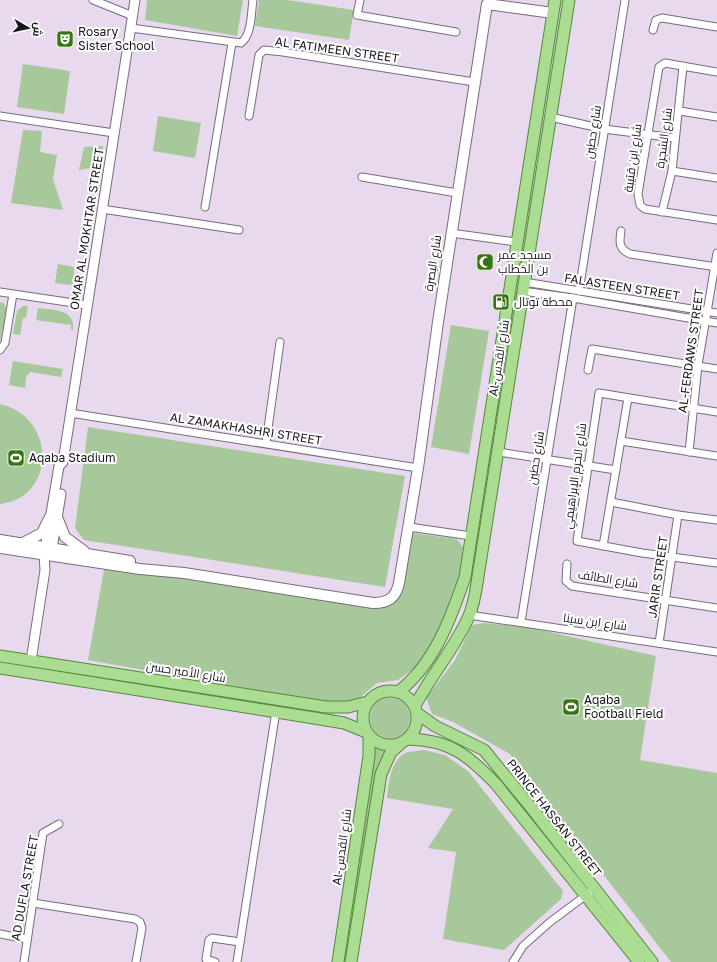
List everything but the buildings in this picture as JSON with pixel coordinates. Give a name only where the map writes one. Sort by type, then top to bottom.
[{"type":"main road","name":"Al-شارع القدس","points":[[398,692],[406,686],[420,670],[442,634],[454,610],[465,577],[516,242],[556,0]]},
{"type":"main road","name":"Al-شارع القدس","points":[[416,710],[424,689],[447,656],[470,614],[480,564],[498,452],[506,390],[569,0]]},
{"type":"main road","name":"شارع البصرة","points":[[184,573],[373,603],[386,602],[397,592],[418,468],[451,233],[487,2],[554,13]]},
{"type":"main road","points":[[525,186],[526,190],[530,193],[535,193],[538,191]]},
{"type":"main road","points":[[522,205],[529,202],[536,208]]},
{"type":"main road","points":[[497,372],[499,375],[504,376],[510,372]]},
{"type":"main road","points":[[494,387],[502,384],[506,390]]},
{"type":"main road","points":[[23,543],[42,533],[54,517],[66,537],[88,553]]},
{"type":"main road","points":[[0,540],[23,543],[48,551],[140,569],[184,573]]},
{"type":"main road","points":[[0,548],[88,553],[163,567],[184,573]]},
{"type":"main road","name":"شارع الأمير حسن","points":[[0,656],[326,707],[348,708],[368,702]]},
{"type":"main road","name":"شارع الأمير حسن","points":[[0,668],[344,723],[368,734]]},
{"type":"main road","points":[[110,686],[112,674]]},
{"type":"main road","points":[[338,958],[351,959],[381,774],[391,752],[403,742],[415,730],[416,710],[405,695],[398,692],[384,691],[368,702],[363,717],[368,734],[382,745],[403,742]]},
{"type":"main road","name":"PRINCE HASSAN STREET","points":[[416,710],[435,726],[484,750],[530,806],[639,962]]},
{"type":"main road","name":"Al-شارع القدس","points":[[338,958],[369,756],[370,745],[368,734]]},
{"type":"main road","name":"PRINCE HASSAN STREET","points":[[403,742],[428,740],[451,748],[473,760],[496,784],[652,962]]},
{"type":"street","points":[[92,0],[133,16]]},
{"type":"street","name":"OMAR AL MOKHTAR STREET","points":[[31,661],[54,517],[59,466],[63,462],[135,0]]},
{"type":"street","points":[[131,28],[232,43],[241,43],[246,37],[253,0]]},
{"type":"street","points":[[360,0],[357,15],[456,32]]},
{"type":"street","name":"شارع حطين","points":[[579,291],[625,0]]},
{"type":"street","points":[[653,30],[656,20],[662,18],[717,27]]},
{"type":"street","points":[[205,207],[232,43]]},
{"type":"street","name":"AL FATIMEEN STREET","points":[[249,116],[260,55],[264,50],[474,82]]},
{"type":"street","name":"شارع ابن قتيبة","points":[[684,66],[665,63],[661,64],[658,71],[639,199],[645,209],[717,220]]},
{"type":"street","points":[[684,66],[717,72]]},
{"type":"street","name":"شارع الشجرة","points":[[662,212],[672,171],[684,66]]},
{"type":"street","points":[[680,111],[717,117]]},
{"type":"street","points":[[0,116],[114,133]]},
{"type":"street","points":[[550,118],[604,129],[675,138]]},
{"type":"street","points":[[672,171],[717,178]]},
{"type":"street","points":[[362,177],[457,193]]},
{"type":"street","points":[[102,209],[239,230]]},
{"type":"street","points":[[620,231],[620,247],[622,251],[630,254],[716,266]]},
{"type":"street","points":[[451,233],[516,242]]},
{"type":"street","name":"AL-FERDAWS STREET","points":[[688,452],[698,364],[716,266],[717,253]]},
{"type":"street","name":"FALASTEEN STREET","points":[[523,286],[579,291],[717,313]]},
{"type":"street","name":"FALASTEEN STREET","points":[[523,286],[573,298],[717,323]]},
{"type":"street","points":[[0,292],[87,305]]},
{"type":"street","points":[[0,350],[5,343],[14,294]]},
{"type":"street","name":"شارع حطين","points":[[521,622],[573,298]]},
{"type":"street","points":[[266,443],[280,342]]},
{"type":"street","points":[[588,370],[592,349],[698,364],[717,369]]},
{"type":"street","name":"شارع الحرم الإبراهيمي","points":[[628,398],[599,393],[587,465],[577,541],[717,563]]},
{"type":"street","points":[[603,546],[628,398],[717,412]]},
{"type":"street","name":"AL ZAMAKHASHRI STREET","points":[[70,413],[418,468]]},
{"type":"street","points":[[621,441],[717,456]]},
{"type":"street","points":[[498,452],[616,470]]},
{"type":"street","points":[[611,502],[678,515],[717,520]]},
{"type":"street","name":"JARIR STREET","points":[[659,643],[678,515]]},
{"type":"street","points":[[409,527],[471,536]]},
{"type":"street","name":"شارع الطائف","points":[[566,564],[566,581],[572,586],[665,599]]},
{"type":"street","points":[[665,599],[717,608]]},
{"type":"street","name":"شارع ابن سينا","points":[[470,614],[717,652]]},
{"type":"street","points":[[236,962],[276,711]]},
{"type":"street","name":"AD DUFLA STREET","points":[[24,962],[43,833],[59,824]]},
{"type":"street","points":[[513,962],[523,946],[550,922],[590,893]]},
{"type":"street","points":[[33,903],[135,919],[140,922],[142,928],[136,962]]},
{"type":"street","points":[[0,934],[27,938]]},
{"type":"street","points":[[215,962],[206,959],[209,940],[212,938],[240,942]]},
{"type":"green space","points":[[147,0],[243,0],[237,36],[145,20]]},
{"type":"green space","points":[[259,0],[287,0],[354,10],[349,40],[255,26]]},
{"type":"green space","points":[[23,64],[70,71],[64,114],[17,107]]},
{"type":"green space","points":[[158,116],[201,123],[195,158],[153,151]]},
{"type":"green space","points":[[23,130],[42,131],[40,152],[57,155],[53,179],[63,210],[11,203]]},
{"type":"green space","points":[[103,146],[101,166],[79,170],[84,147]]},
{"type":"green space","points":[[58,264],[74,267],[74,274],[79,276],[76,281],[70,285],[55,283]]},
{"type":"green space","points":[[0,302],[4,303],[7,310],[0,341]]},
{"type":"green space","points":[[23,306],[28,306],[26,318],[23,318],[20,335],[13,334],[17,311]]},
{"type":"green space","points":[[38,308],[56,310],[67,314],[73,323],[73,330],[71,330],[71,325],[36,320]]},
{"type":"green space","points":[[451,325],[489,331],[469,454],[431,447]]},
{"type":"green space","points":[[13,361],[63,369],[61,377],[30,372],[26,377],[25,388],[9,385]]},
{"type":"green space","name":"Aqaba Stadium","points":[[0,404],[19,412],[32,424],[40,440],[42,457],[40,473],[32,488],[18,499],[0,504]]},
{"type":"green space","points":[[88,427],[405,476],[385,587],[84,540],[75,528]]},
{"type":"green space","points":[[413,533],[457,539],[463,547],[460,571],[452,602],[429,648],[414,669],[398,680],[377,683],[356,701],[337,705],[88,660],[105,564],[384,604],[399,593],[409,538]]},
{"type":"green space","points":[[484,623],[527,627],[656,656],[640,760],[717,773],[717,962],[671,962],[510,754],[453,722],[432,714],[426,698],[455,660],[472,625]]},
{"type":"green space","points":[[394,698],[401,701],[407,707],[410,718],[409,726],[401,735],[394,738],[386,738],[379,735],[371,726],[370,714],[373,707],[382,699]]},
{"type":"green space","points":[[373,747],[386,750],[348,947],[352,912],[351,899]]},
{"type":"green space","points":[[424,750],[445,755],[468,771],[563,891],[561,899],[504,950],[443,939],[456,852],[428,848],[453,809],[387,798],[391,773],[396,761],[405,753]]},
{"type":"place","name":"Rosary Sister School","points":[[65,39]]},
{"type":"place","name":"مسجد عمر بن الخطاب","points":[[485,262]]},
{"type":"place","name":"محطة توتال","points":[[501,302]]},
{"type":"place","name":"Aqaba Stadium","points":[[16,458]]},
{"type":"place","name":"Aqaba Football Field","points":[[571,707]]}]
